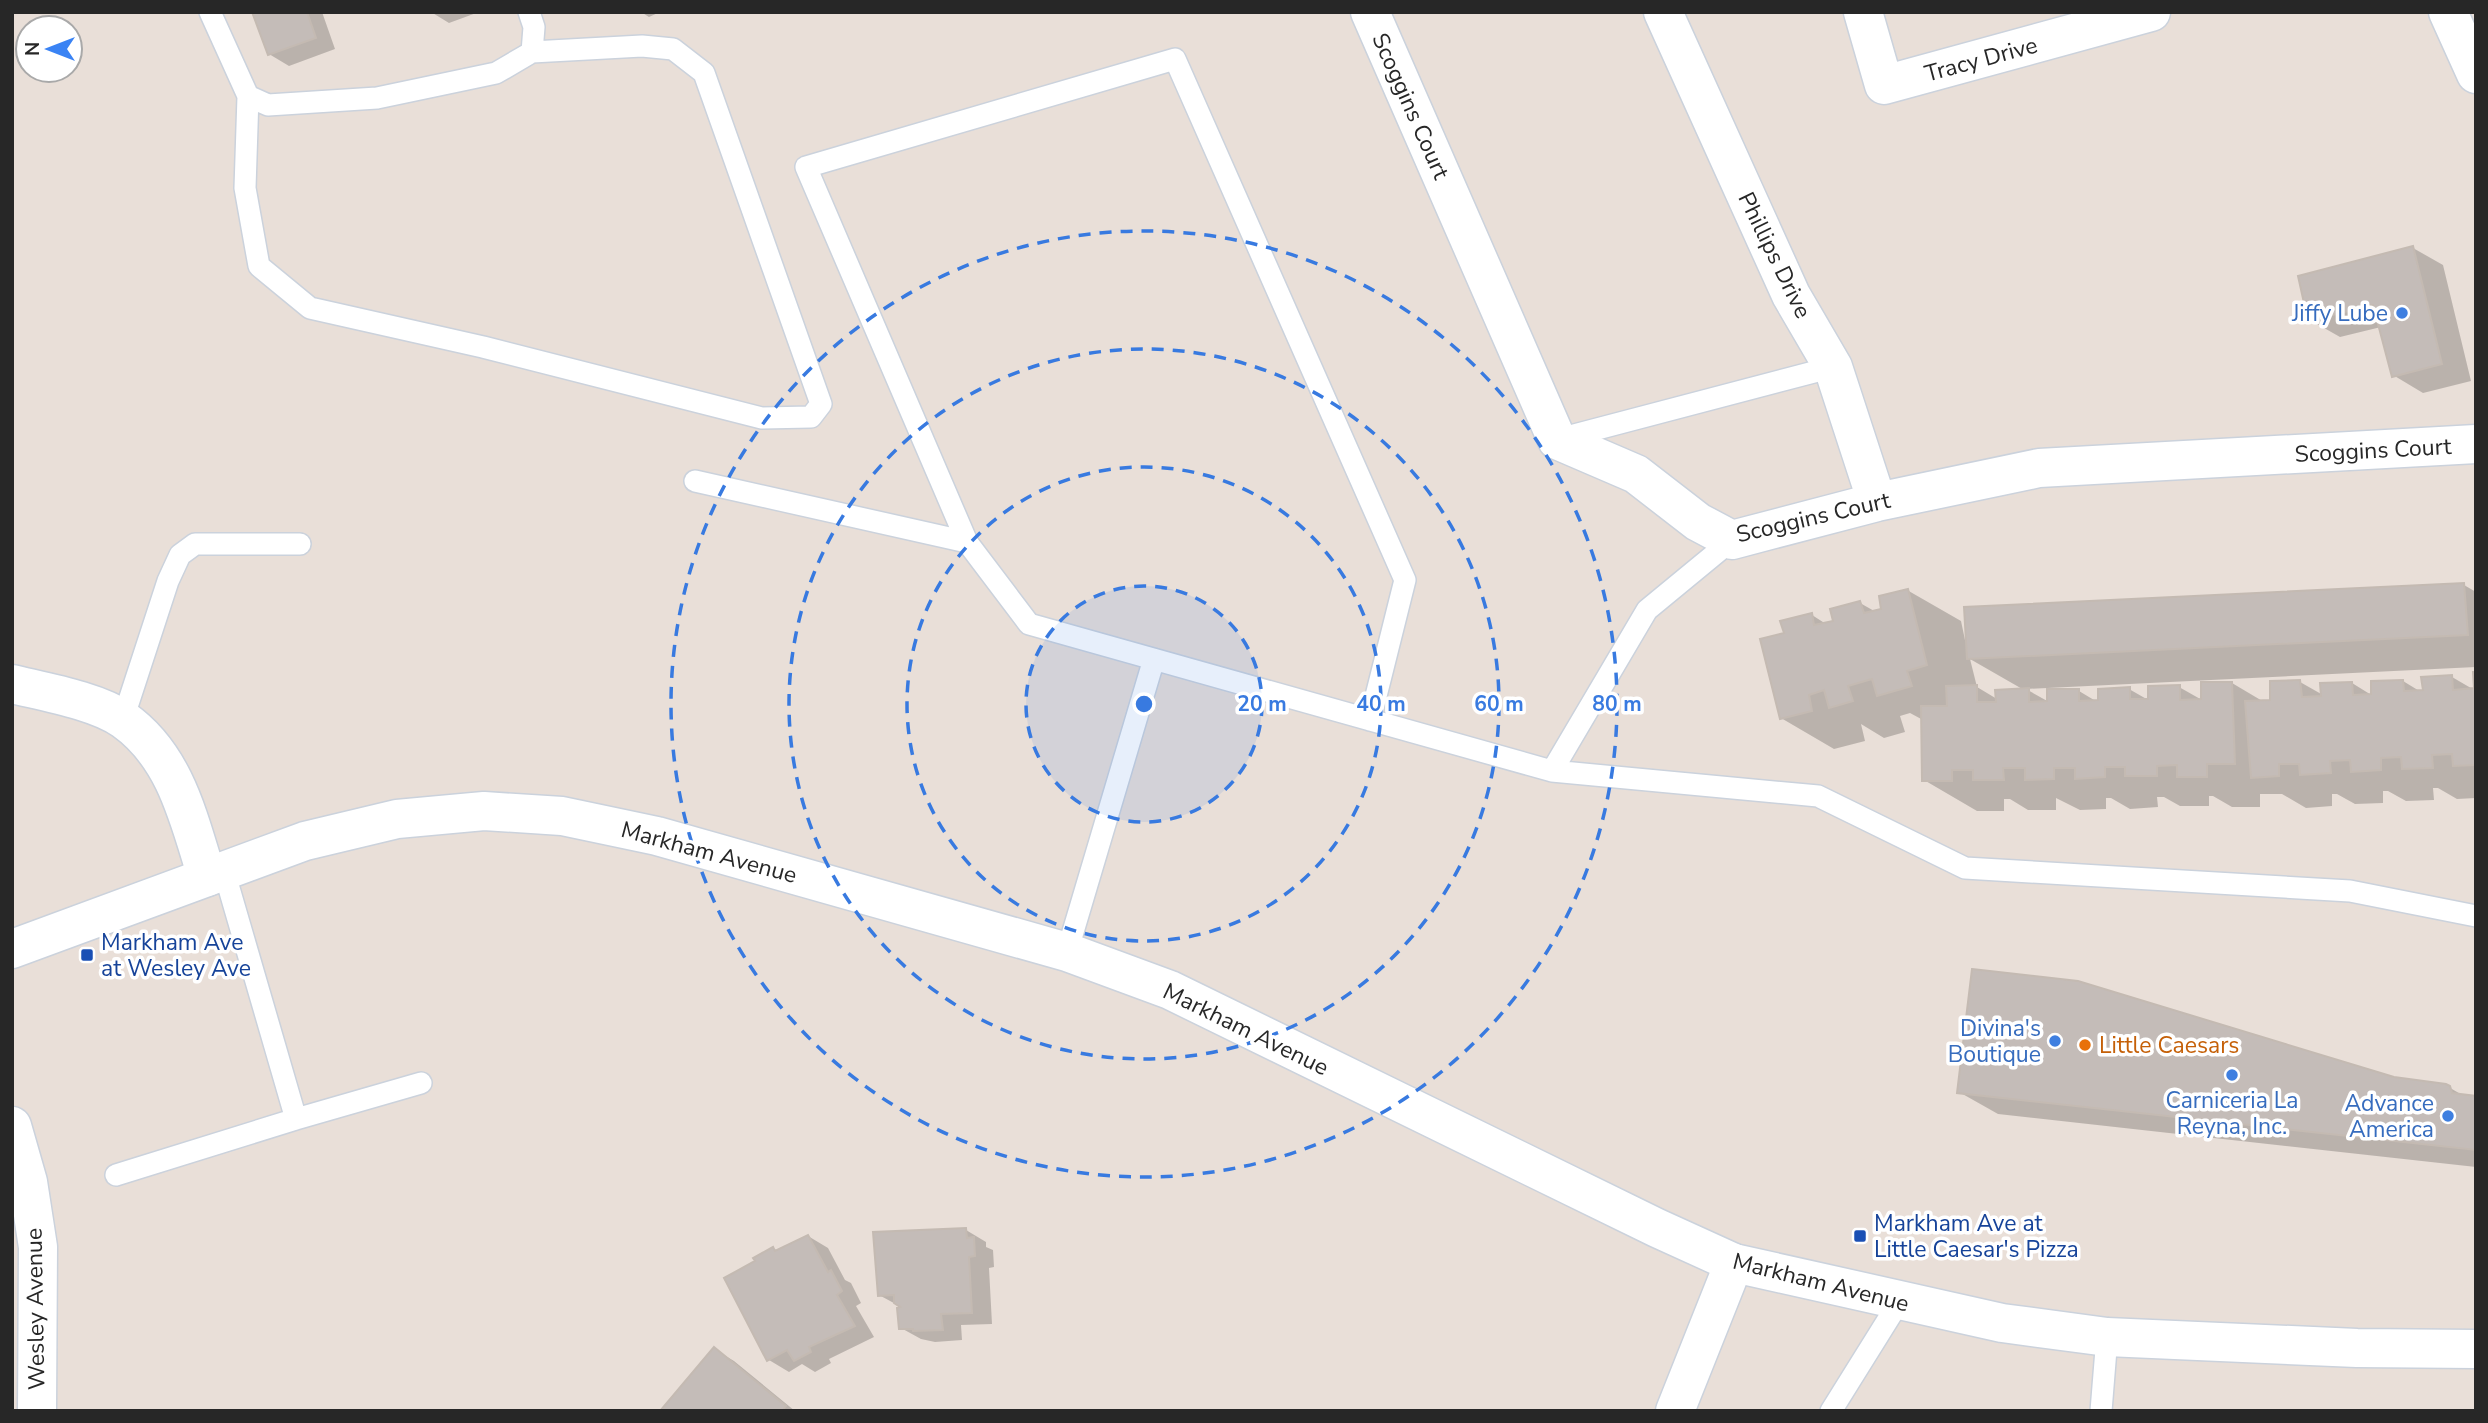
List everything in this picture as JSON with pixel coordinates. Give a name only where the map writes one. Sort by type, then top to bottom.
[{"type":"street","name":"Scoggins Court","points":[[1370,12],[1557,440],[1636,474],[1698,522],[1732,540],[1877,502],[2039,468],[2476,444]]},
{"type":"street","name":"Phillips Drive","points":[[1663,12],[1791,295],[1833,367],[1877,502]]},
{"type":"street","name":"Tracy Drive","points":[[1863,12],[1884,85],[2151,12]]},
{"type":"street","points":[[2448,12],[2476,74]]},
{"type":"street","points":[[12,684],[76,699],[123,719],[158,752],[181,794],[216,874]]},
{"type":"street","name":"Markham Avenue","points":[[12,949],[305,841],[397,819],[484,811],[562,816],[657,836],[1067,952],[1170,990],[1734,1263],[2002,1324],[2107,1337],[2357,1348],[2476,1349]]},
{"type":"street","name":"Wesley Avenue","points":[[12,1126],[29,1182],[38,1247],[37,1411]]},
{"type":"street","points":[[1675,1411],[1734,1263]]},
{"type":"lane","points":[[210,12],[248,96],[245,188],[259,266],[310,308],[483,346],[762,418],[811,417],[821,404],[704,74],[673,49],[642,46],[532,52],[496,74],[377,98],[268,105],[248,96]]},
{"type":"lane","points":[[529,12],[534,27],[532,52]]},
{"type":"lane","points":[[1370,720],[1405,580],[1175,59],[806,167],[967,542],[1029,624],[1370,720],[1552,771],[1818,796],[1965,868],[2350,891],[2476,916]]},
{"type":"lane","points":[[1557,440],[1833,367]]},
{"type":"lane","points":[[695,481],[967,542]]},
{"type":"lane","points":[[1552,771],[1647,610],[1732,540]]},
{"type":"lane","points":[[123,719],[168,581],[180,555],[195,544],[300,544]]},
{"type":"lane","points":[[1067,952],[1154,659]]},
{"type":"lane","points":[[216,874],[296,1119]]},
{"type":"lane","points":[[117,1175],[421,1083]]},
{"type":"lane","points":[[1831,1411],[1899,1302]]},
{"type":"lane","points":[[2101,1411],[2107,1337]]},
{"type":"building","points":[[252,12],[307,12],[316,38],[268,55]]},
{"type":"building","name":"Jiffy Lube","points":[[2413,246],[2442,364],[2392,377],[2373,305],[2308,321],[2298,276]]},
{"type":"building","points":[[2464,583],[2468,635],[1967,659],[1964,607]]},
{"type":"building","points":[[1908,589],[1927,665],[1907,671],[1912,686],[1877,696],[1872,679],[1848,686],[1853,701],[1829,708],[1824,690],[1809,695],[1812,711],[1780,719],[1760,639],[1784,633],[1780,621],[1812,613],[1814,625],[1833,621],[1830,609],[1860,601],[1864,613],[1881,609],[1879,596]]},
{"type":"building","points":[[2473,672],[2476,672],[2476,765],[2453,766],[2452,754],[2432,755],[2433,768],[2402,769],[2401,757],[2381,758],[2381,770],[2351,772],[2350,760],[2330,761],[2331,773],[2300,775],[2299,764],[2279,764],[2279,776],[2251,778],[2245,701],[2270,700],[2270,681],[2300,680],[2302,697],[2321,696],[2320,683],[2352,682],[2353,695],[2371,694],[2371,681],[2403,680],[2404,691],[2423,690],[2421,677],[2452,675],[2453,690],[2474,688]]},
{"type":"building","points":[[2201,682],[2232,682],[2235,764],[2207,764],[2207,777],[2177,777],[2177,765],[2157,766],[2157,776],[2125,776],[2125,767],[2105,767],[2105,777],[2075,779],[2075,768],[2054,768],[2054,779],[2025,780],[2025,768],[2003,768],[2004,780],[1973,780],[1973,770],[1952,770],[1952,781],[1922,781],[1921,706],[1947,706],[1946,686],[1977,685],[1977,702],[1996,702],[1995,690],[2029,688],[2029,702],[2047,701],[2047,689],[2079,689],[2079,701],[2098,700],[2098,689],[2130,687],[2130,699],[2148,699],[2148,686],[2180,685],[2180,700],[2201,699]]},
{"type":"building","points":[[1972,969],[2078,981],[2394,1077],[2446,1084],[2450,1086],[2452,1093],[2476,1096],[2476,1150],[1957,1093]]},
{"type":"building","points":[[966,1228],[967,1238],[974,1237],[975,1256],[969,1257],[972,1313],[941,1314],[943,1330],[899,1329],[897,1308],[900,1307],[894,1303],[894,1295],[878,1296],[873,1232]]},
{"type":"building","points":[[808,1235],[828,1272],[831,1270],[842,1291],[837,1295],[855,1326],[809,1347],[811,1352],[794,1361],[787,1350],[767,1361],[724,1278],[755,1261],[753,1258],[773,1247],[775,1251]]},
{"type":"building","points":[[714,1347],[786,1406],[782,1411],[660,1411]]},
{"type":"place","name":"Jiffy Lube","points":[[2402,313]]},
{"type":"place","name":"Markham Ave at Wesley Ave","points":[[87,955]]},
{"type":"place","name":"Divina's Boutique","points":[[2055,1041]]},
{"type":"place","name":"Little Caesars","points":[[2085,1045]]},
{"type":"place","name":"Carniceria La Reyna, Inc.","points":[[2232,1075]]},
{"type":"place","name":"Advance America","points":[[2448,1116]]},
{"type":"place","name":"Markham Ave at Little Caesar's Pizza","points":[[1860,1236]]}]
